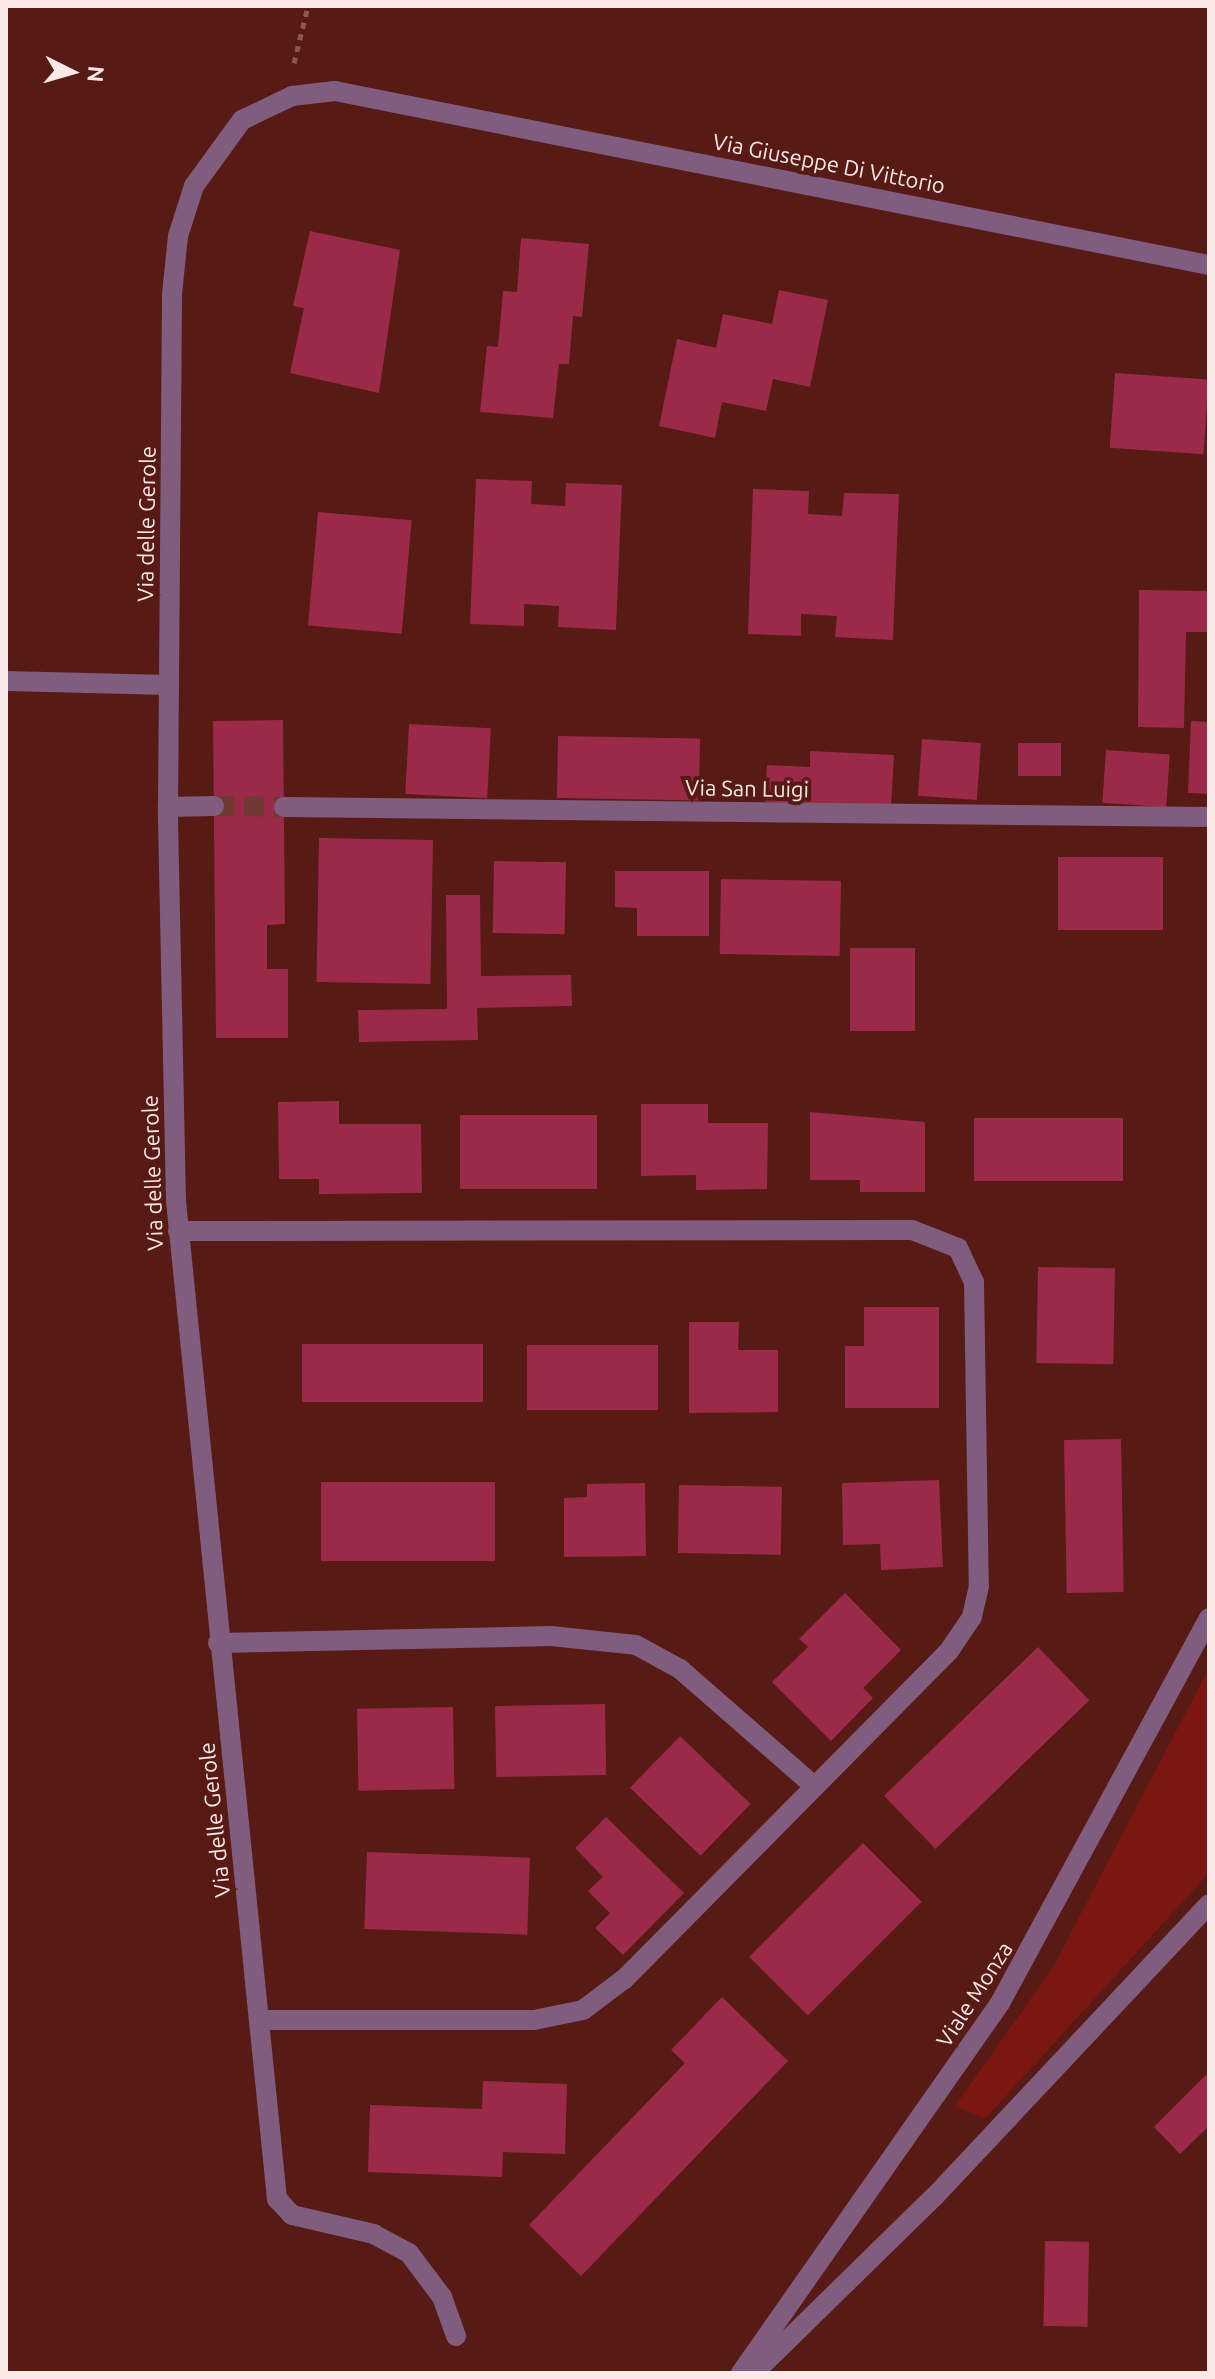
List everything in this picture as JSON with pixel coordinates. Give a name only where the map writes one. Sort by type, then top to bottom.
[{"type":"street","name":"Via delle Gerole","points":[[439,106],[335,91],[284,99],[242,120],[221,142],[178,236],[168,807],[178,1231],[218,1643],[282,2209],[374,2234],[409,2253],[437,2289],[456,2336]]},
{"type":"street","name":"Via Giuseppe Di Vittorio","points":[[439,106],[1209,265]]},
{"type":"street","points":[[6,681],[169,685]]},
{"type":"street","points":[[168,807],[214,806]]},
{"type":"street","name":"Via San Luigi","points":[[284,807],[1209,817]]},
{"type":"street","points":[[178,1231],[899,1229],[958,1248],[971,1271],[975,1301],[977,1602],[949,1651],[624,1979],[583,2010],[534,2020],[261,2020]]},
{"type":"street","name":"Viale Monza","points":[[741,2373],[1000,2003],[1209,1618]]},
{"type":"street","points":[[218,1643],[551,1636],[636,1645],[680,1669],[814,1786]]},
{"type":"street","points":[[754,2373],[935,2196],[1209,1904]]},
{"type":"path","points":[[284,99],[308,6]]},
{"type":"shaded area","points":[[1209,1668],[1209,1873],[985,2119],[955,2106],[1053,1967]]},
{"type":"building","points":[[310,231],[400,250],[379,393],[290,373],[304,308],[293,306]]},
{"type":"building","points":[[521,238],[589,244],[582,317],[573,316],[569,364],[559,364],[553,418],[480,412],[487,346],[498,347],[503,291],[517,292]]},
{"type":"building","points":[[779,290],[828,300],[810,387],[773,379],[766,411],[722,402],[715,438],[659,426],[677,339],[716,348],[723,314],[772,324]]},
{"type":"building","points":[[1115,373],[1209,380],[1204,454],[1110,448]]},
{"type":"building","points":[[476,479],[532,481],[531,504],[565,506],[566,483],[622,485],[616,630],[558,627],[559,606],[524,604],[524,626],[470,624]]},
{"type":"building","points":[[753,489],[809,491],[808,514],[842,516],[844,493],[899,494],[893,640],[835,637],[837,616],[801,614],[801,636],[748,634]]},
{"type":"building","points":[[318,512],[412,520],[402,634],[308,626]]},
{"type":"building","points":[[1139,590],[1209,591],[1209,632],[1186,632],[1184,728],[1138,727]]},
{"type":"building","points":[[283,720],[285,924],[267,925],[267,969],[288,969],[288,1038],[216,1038],[213,721]]},
{"type":"building","points":[[1191,721],[1209,722],[1209,794],[1188,793]]},
{"type":"building","points":[[409,724],[491,728],[487,798],[405,794]]},
{"type":"building","points":[[558,736],[700,738],[699,800],[557,798]]},
{"type":"building","points":[[922,739],[981,743],[977,800],[918,796]]},
{"type":"building","points":[[1018,743],[1061,743],[1061,776],[1018,776]]},
{"type":"building","points":[[1106,750],[1170,754],[1166,807],[1102,803]]},
{"type":"building","points":[[810,751],[894,755],[891,808],[765,802],[767,765],[810,767]]},
{"type":"building","points":[[319,838],[433,840],[430,984],[316,982]]},
{"type":"building","points":[[1058,857],[1163,857],[1163,930],[1058,930]]},
{"type":"building","points":[[494,861],[566,862],[565,934],[493,933]]},
{"type":"building","points":[[615,871],[709,871],[709,936],[637,936],[637,908],[615,907]]},
{"type":"building","points":[[721,879],[841,881],[840,956],[720,954]]},
{"type":"building","points":[[446,895],[480,895],[481,976],[571,975],[572,1006],[477,1008],[478,1040],[359,1042],[358,1010],[447,1009]]},
{"type":"building","points":[[850,948],[915,948],[915,1031],[850,1031]]},
{"type":"building","points":[[339,1101],[339,1124],[421,1124],[422,1193],[319,1194],[319,1179],[279,1179],[278,1102]]},
{"type":"building","points":[[641,1104],[708,1104],[708,1123],[768,1123],[767,1189],[696,1190],[696,1175],[641,1176]]},
{"type":"building","points":[[810,1112],[925,1122],[925,1192],[860,1192],[860,1180],[810,1180]]},
{"type":"building","points":[[460,1115],[597,1115],[597,1189],[460,1189]]},
{"type":"building","points":[[974,1118],[1123,1118],[1123,1181],[974,1181]]},
{"type":"building","points":[[1038,1267],[1115,1268],[1113,1364],[1036,1363]]},
{"type":"building","points":[[864,1307],[939,1307],[939,1408],[845,1408],[845,1346],[864,1346]]},
{"type":"building","points":[[689,1322],[739,1322],[738,1350],[778,1350],[778,1412],[689,1413]]},
{"type":"building","points":[[302,1344],[483,1344],[483,1402],[302,1402]]},
{"type":"building","points":[[527,1345],[658,1345],[658,1410],[527,1410]]},
{"type":"building","points":[[1121,1439],[1124,1592],[1067,1593],[1064,1440]]},
{"type":"building","points":[[939,1480],[943,1567],[881,1570],[880,1544],[843,1545],[842,1483]]},
{"type":"building","points":[[321,1482],[495,1482],[495,1561],[321,1561]]},
{"type":"building","points":[[645,1483],[646,1556],[564,1557],[564,1498],[587,1497],[587,1484]]},
{"type":"building","points":[[679,1485],[782,1487],[781,1555],[678,1553]]},
{"type":"building","points":[[845,1593],[901,1650],[863,1688],[873,1698],[831,1741],[772,1682],[808,1647],[799,1639]]},
{"type":"building","points":[[1038,1647],[1089,1700],[935,1849],[884,1796]]},
{"type":"building","points":[[605,1704],[606,1775],[496,1777],[495,1706]]},
{"type":"building","points":[[453,1707],[454,1789],[358,1791],[357,1709]]},
{"type":"building","points":[[680,1736],[750,1804],[700,1856],[630,1788]]},
{"type":"building","points":[[606,1817],[684,1893],[623,1955],[595,1928],[610,1913],[588,1891],[603,1877],[575,1848]]},
{"type":"building","points":[[863,1843],[922,1902],[808,2016],[749,1957]]},
{"type":"building","points":[[367,1852],[530,1858],[527,1935],[364,1929]]},
{"type":"building","points":[[722,1997],[788,2061],[581,2276],[529,2225],[685,2063],[671,2050]]},
{"type":"building","points":[[1209,2072],[1209,2126],[1180,2154],[1154,2127]]},
{"type":"building","points":[[483,2081],[567,2084],[565,2154],[503,2152],[502,2177],[368,2172],[370,2105],[482,2109]]},
{"type":"building","points":[[1045,2241],[1089,2242],[1088,2327],[1044,2326]]},
{"type":"tunnel","points":[[214,806],[284,807]]}]
